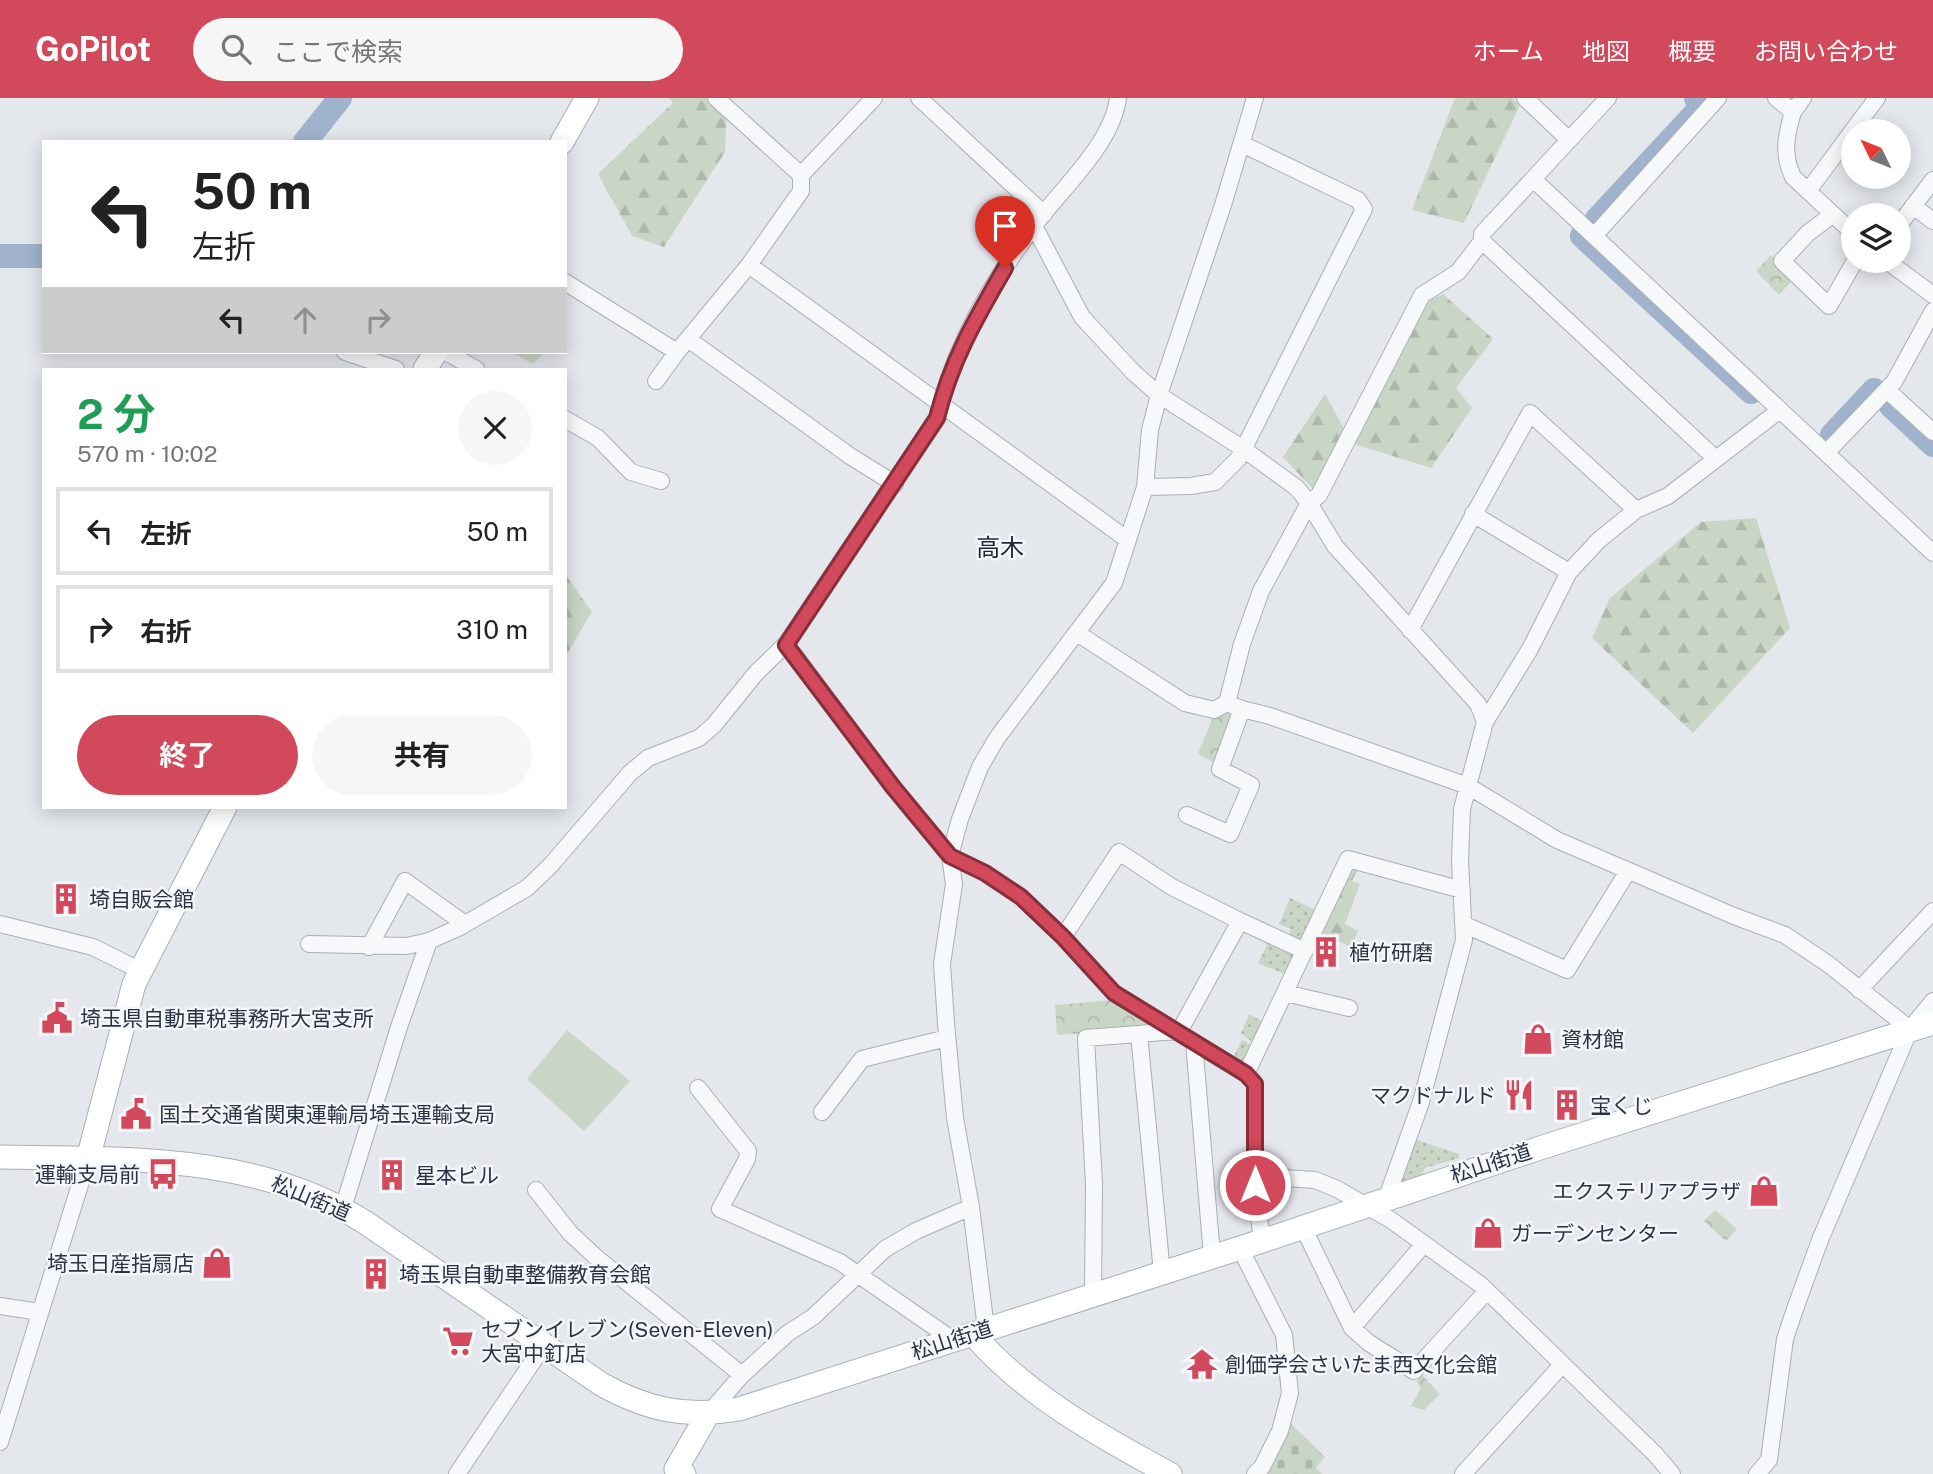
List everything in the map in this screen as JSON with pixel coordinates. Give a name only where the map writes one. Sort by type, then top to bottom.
[{"type":"main road","points":[[563,140],[587,98]]},
{"type":"main road","points":[[88,1159],[134,984],[224,809]]},
{"type":"main road","name":"松山街道","points":[[0,1157],[181,1163],[225,1169],[275,1182],[343,1208],[622,1396],[681,1413],[708,1414],[739,1409],[1262,1241],[1387,1197],[1933,1023]]},
{"type":"main road","points":[[970,1334],[1054,1405],[1103,1437],[1170,1474]]},
{"type":"main road","points":[[677,1472],[708,1414]]},
{"type":"street","points":[[716,98],[802,175]]},
{"type":"street","points":[[656,381],[750,265],[801,191],[802,175],[874,98]]},
{"type":"street","points":[[919,98],[1039,220],[1082,317],[1133,372],[1159,395],[1242,448],[1297,488],[1335,546],[1478,704],[1485,722]]},
{"type":"street","points":[[309,944],[407,946],[429,941],[465,924],[527,888],[550,866],[630,773],[648,758],[699,738],[714,725],[756,673],[786,645],[895,484],[937,418],[970,328],[1039,220],[1098,145],[1117,108],[1118,98]]},
{"type":"street","points":[[698,1088],[748,1150],[747,1159],[720,1209],[840,1262],[970,1334],[971,1207],[955,1118],[942,964],[954,884],[950,856],[960,819],[980,767],[997,738],[1114,583],[1144,487],[1150,430],[1159,395],[1255,98]]},
{"type":"street","points":[[1525,98],[1569,140]]},
{"type":"street","points":[[1187,815],[1230,834],[1251,785],[1220,769],[1235,706],[1242,644],[1261,591],[1309,503],[1320,495],[1422,295],[1458,272],[1482,241],[1482,234],[1608,98]]},
{"type":"street","points":[[1776,98],[1798,105],[1785,141],[1787,165],[1793,177],[1841,223]]},
{"type":"street","points":[[1808,191],[1877,98]]},
{"type":"street","points":[[1594,236],[1714,100]]},
{"type":"street","points":[[1144,487],[1191,486],[1215,482],[1239,458],[1364,209],[1358,200],[1242,144]]},
{"type":"street","points":[[1533,180],[1933,553]]},
{"type":"street","points":[[1911,209],[1933,180]]},
{"type":"street","points":[[1913,206],[1933,221]]},
{"type":"street","points":[[1832,215],[1808,233],[1782,261],[1829,306],[1848,273]]},
{"type":"street","points":[[1482,241],[1716,459]]},
{"type":"street","points":[[750,265],[1128,540]]},
{"type":"street","points":[[1903,273],[1933,295]]},
{"type":"street","points":[[567,283],[677,352]]},
{"type":"street","points":[[1826,453],[1894,382],[1933,311]]},
{"type":"street","points":[[688,339],[850,456],[895,484]]},
{"type":"street","points":[[351,354],[393,368]]},
{"type":"street","points":[[450,354],[474,368]]},
{"type":"street","points":[[1887,390],[1933,432]]},
{"type":"street","points":[[1387,1197],[1421,1102],[1464,940],[1462,809],[1485,722],[1530,649],[1569,572],[1599,540],[1636,510],[1668,496],[1780,410]]},
{"type":"street","points":[[1410,630],[1530,413],[1636,510]]},
{"type":"street","points":[[567,420],[598,438],[631,472],[661,481]]},
{"type":"street","points":[[1473,514],[1569,572]]},
{"type":"street","points":[[1077,632],[1185,703],[1214,710],[1235,706],[1270,716],[1468,786],[1558,840],[1785,935],[1828,964],[1910,1029]]},
{"type":"street","points":[[786,645],[893,787],[950,856],[985,873],[1021,897],[1063,937],[1114,993],[1246,1074],[1255,1084],[1255,1175],[1262,1241]]},
{"type":"street","points":[[1063,937],[1119,852],[1172,887],[1305,951]]},
{"type":"street","points":[[1246,1074],[1348,859],[1462,890]]},
{"type":"street","points":[[1463,924],[1567,970],[1628,871]]},
{"type":"street","points":[[369,947],[405,881],[465,924]]},
{"type":"street","points":[[1859,990],[1933,911]]},
{"type":"street","points":[[1178,1031],[1240,921]]},
{"type":"street","points":[[0,923],[93,947],[141,971]]},
{"type":"street","points":[[343,1208],[394,1040],[429,941]]},
{"type":"street","points":[[1285,992],[1349,1008]]},
{"type":"street","points":[[1757,1474],[1769,1460],[1785,1339],[1820,1240],[1910,1029],[1933,1001]]},
{"type":"street","points":[[1093,1295],[1094,1184],[1086,1038],[1178,1031]]},
{"type":"street","points":[[1139,1034],[1162,1273]]},
{"type":"street","points":[[822,1112],[862,1059],[947,1038]]},
{"type":"street","points":[[1194,1042],[1212,1256]]},
{"type":"street","points":[[0,1441],[5,1408],[88,1159]]},
{"type":"street","points":[[1255,1175],[1315,1180],[1391,1220],[1488,1291],[1655,1454],[1672,1474]]},
{"type":"street","points":[[536,1190],[570,1233],[598,1259],[742,1375]]},
{"type":"street","points":[[708,1414],[742,1375],[788,1333],[813,1317],[885,1250],[916,1231],[971,1207]]},
{"type":"street","points":[[1303,1227],[1352,1328],[1369,1343],[1414,1370],[1488,1291]]},
{"type":"street","points":[[1352,1328],[1424,1244]]},
{"type":"street","points":[[1240,1248],[1284,1335],[1290,1393],[1280,1431],[1255,1474]]},
{"type":"street","points":[[0,1306],[39,1312]]},
{"type":"street","points":[[457,1474],[544,1345]]},
{"type":"street","points":[[1463,1474],[1562,1365]]},
{"type":"green space","points":[[669,98],[727,98],[725,152],[664,247],[632,236],[598,174],[673,103]]},
{"type":"green space","points":[[1455,98],[1512,98],[1520,105],[1464,223],[1412,210]]},
{"type":"green space","points":[[1771,255],[1795,278],[1779,295],[1756,271]]},
{"type":"green space","points":[[1443,294],[1493,339],[1456,388],[1472,408],[1431,468],[1354,444],[1426,302]]},
{"type":"green space","points":[[515,354],[543,354],[533,364]]},
{"type":"green space","points":[[1325,394],[1346,432],[1313,489],[1283,457]]},
{"type":"green space","points":[[1756,518],[1790,628],[1693,733],[1592,638],[1610,598],[1701,522]]},
{"type":"green space","points":[[567,577],[592,612],[567,654]]},
{"type":"green space","points":[[1240,707],[1220,766],[1198,754],[1214,715]]},
{"type":"green space","points":[[1347,863],[1358,868],[1352,881],[1360,884],[1345,924],[1358,931],[1350,947],[1315,929]]},
{"type":"green space","points":[[1290,898],[1318,911],[1300,942],[1289,938],[1291,929],[1279,924]]},
{"type":"green space","points":[[1271,937],[1299,952],[1284,974],[1258,963]]},
{"type":"green space","points":[[1114,1000],[1164,1028],[1057,1035],[1055,1005]]},
{"type":"green space","points":[[1249,1014],[1265,1023],[1255,1044],[1241,1033]]},
{"type":"green space","points":[[567,1030],[630,1081],[584,1131],[527,1079]]},
{"type":"green space","points":[[1242,1039],[1253,1047],[1245,1064],[1232,1060]]},
{"type":"green space","points":[[1411,1138],[1459,1154],[1459,1158],[1425,1168],[1420,1178],[1404,1183],[1398,1177]]},
{"type":"green space","points":[[1715,1210],[1737,1229],[1726,1241],[1704,1221]]},
{"type":"green space","points":[[1421,1374],[1440,1394],[1424,1410],[1411,1406],[1421,1388],[1417,1382]]},
{"type":"green space","points":[[1289,1422],[1325,1457],[1316,1468],[1322,1474],[1262,1474]]},
{"type":"waterway","points":[[307,140],[340,98]]},
{"type":"waterway","points":[[1597,219],[1702,106],[1696,98]]},
{"type":"waterway","points":[[1582,236],[1751,392]]},
{"type":"waterway","points":[[0,256],[42,256]]},
{"type":"waterway","points":[[1832,435],[1874,390]]},
{"type":"waterway","points":[[1891,406],[1933,445]]},
{"type":"place","name":"埼自販会館","points":[[66,899]]},
{"type":"place","name":"植竹研磨","points":[[1326,952]]},
{"type":"place","name":"埼玉県自動車税事務所大宮支所","points":[[57,1018]]},
{"type":"place","name":"資材館","points":[[1538,1039]]},
{"type":"place","name":"マクドナルド","points":[[1519,1095]]},
{"type":"place","name":"宝くじ","points":[[1567,1105]]},
{"type":"place","name":"国土交通省関東運輸局埼玉運輸支局","points":[[136,1114]]},
{"type":"place","name":"運輸支局前","points":[[163,1174]]},
{"type":"place","name":"星本ビル","points":[[392,1175]]},
{"type":"place","name":"エクステリアプラザ","points":[[1764,1191]]},
{"type":"place","name":"ガーデンセンター","points":[[1488,1233]]},
{"type":"place","name":"埼玉日産指扇店","points":[[217,1263]]},
{"type":"place","name":"埼玉県自動車整備教育会館","points":[[376,1274]]},
{"type":"place","name":"セブンイレブン(Seven-Eleven) 大宮中釘店","points":[[458,1341]]},
{"type":"place","name":"創価学会さいたま西文化会館","points":[[1202,1364]]},
{"type":"district","name":"高木","points":[[1000,547]]},
{"type":"route","points":[[1005,268],[970,328],[945,388],[937,418],[786,645],[893,787],[950,856],[985,873],[1021,897],[1063,937],[1114,993],[1246,1074],[1255,1084],[1255,1185]]}]
